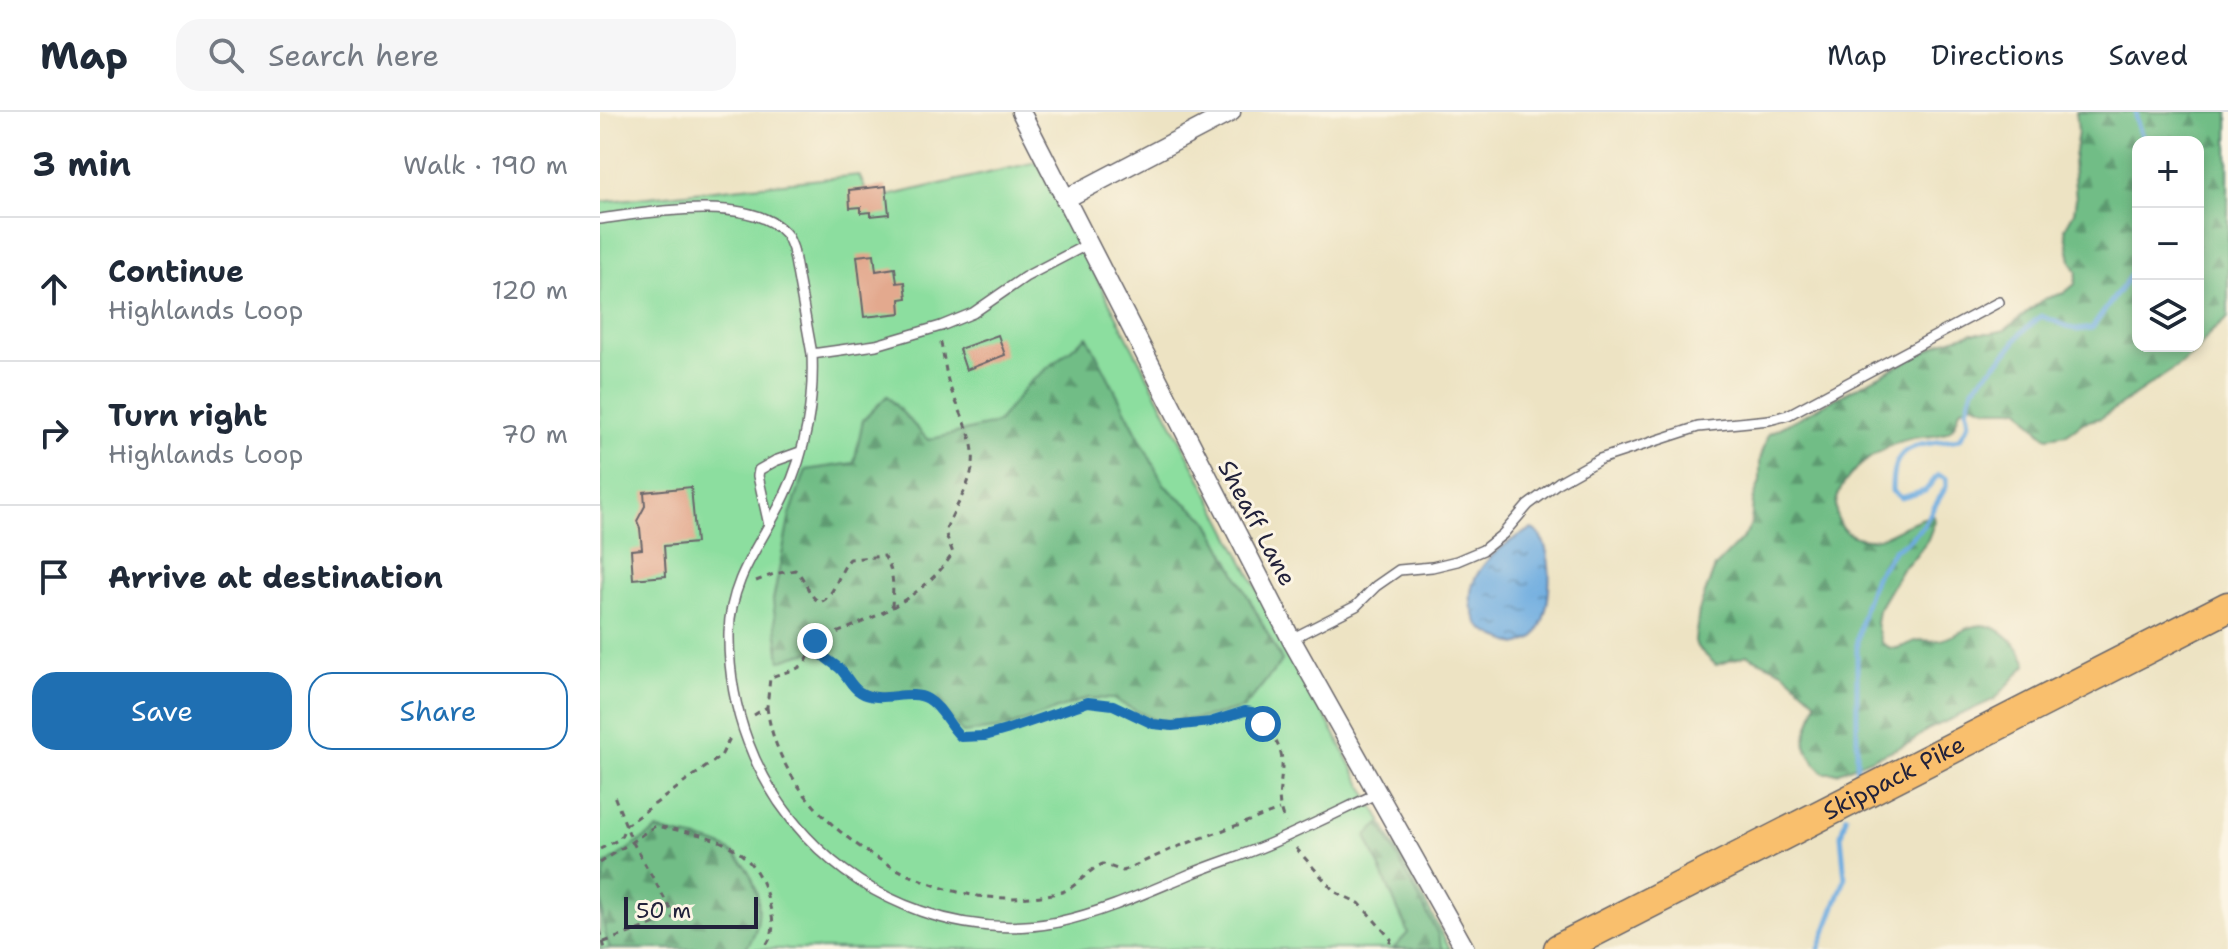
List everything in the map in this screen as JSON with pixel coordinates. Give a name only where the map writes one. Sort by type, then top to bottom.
[{"type":"main road","name":"Skippack Pike","points":[[1559,949],[2228,607]]},
{"type":"street","name":"Sheaff Lane","points":[[1021,112],[1291,639],[1465,949]]},
{"type":"street","points":[[1065,199],[1231,112]]},
{"type":"lane","points":[[600,219],[694,209],[733,211],[775,224],[787,234],[793,249],[813,375],[800,452],[787,491],[747,561],[740,580],[731,614],[731,664],[746,741],[772,792],[789,817],[830,859],[858,881],[923,911],[976,925],[1029,926],[1085,915],[1130,901],[1376,794]]},
{"type":"lane","points":[[812,354],[876,345],[937,328],[973,313],[1025,277],[1090,243]]},
{"type":"lane","points":[[1291,639],[1356,606],[1376,586],[1399,570],[1432,567],[1483,550],[1503,534],[1528,505],[1559,482],[1600,459],[1698,427],[1769,420],[1788,415],[1999,302]]},
{"type":"lane","points":[[769,525],[759,470],[800,452]]},
{"type":"path","points":[[937,328],[951,388],[971,440],[973,466],[966,491],[953,511],[945,532],[953,553],[930,583],[861,624],[815,641],[801,667],[779,672],[770,678],[767,707],[774,740],[785,765],[828,820],[880,860],[952,891],[982,897],[1027,898],[1061,893],[1078,883],[1094,867],[1103,864],[1123,871],[1174,848],[1279,810]]},
{"type":"path","points":[[740,580],[757,581],[795,570],[802,575],[814,599],[820,602],[827,600],[842,568],[850,559],[884,556],[890,565],[893,581],[892,606]]},
{"type":"path","points":[[815,641],[818,653],[842,670],[858,692],[927,698],[943,712],[961,737],[985,736],[1088,702],[1113,705],[1153,724],[1172,726],[1210,722],[1245,711],[1252,712],[1278,744],[1283,763],[1277,799],[1297,850],[1335,892],[1359,903],[1384,930],[1391,939],[1388,949]]},
{"type":"path","points":[[600,849],[620,839],[626,825],[721,756],[740,719],[767,707]]},
{"type":"path","points":[[604,942],[675,917],[632,841],[613,793]]},
{"type":"path","points":[[600,863],[655,826],[715,839],[739,849],[755,868],[766,890],[774,920],[774,935],[763,949]]},
{"type":"path","points":[[600,930],[605,949]]},
{"type":"green space","points":[[2076,112],[2228,112],[2228,318],[2204,341],[2204,136],[2132,136],[2132,352],[2196,352],[2101,418],[2084,422],[2067,434],[2048,437],[2042,434],[2020,409],[1989,409],[1972,403],[1960,409],[1950,430],[1940,435],[1896,443],[1855,470],[1838,495],[1836,509],[1839,523],[1849,533],[1870,539],[1885,536],[1917,520],[1933,516],[1935,521],[1928,539],[1902,569],[1878,610],[1876,623],[1881,642],[1890,648],[1898,648],[1915,641],[1940,640],[1969,628],[1988,626],[2012,640],[2027,664],[1995,699],[1927,730],[1910,743],[1837,773],[1824,773],[1808,753],[1806,745],[1816,701],[1783,671],[1747,655],[1716,665],[1697,647],[1695,641],[1699,610],[1715,567],[1744,537],[1751,524],[1753,501],[1760,481],[1760,460],[1768,434],[1945,341],[1972,333],[2005,330],[2044,299],[2064,293],[2075,284],[2077,272],[2071,261],[2065,228],[2074,212],[2076,199],[2073,165],[2078,131]]},
{"type":"green space","points":[[1037,162],[1277,627],[1450,949],[600,949],[600,202],[859,175],[870,200]]},
{"type":"green space","points":[[1087,336],[1164,485],[1208,521],[1282,661],[1244,708],[1196,719],[1156,721],[1113,699],[1088,698],[1005,728],[963,733],[941,706],[928,696],[911,692],[868,692],[858,685],[843,665],[827,654],[810,652],[780,661],[773,600],[790,515],[806,470],[854,463],[863,420],[887,396],[928,440],[997,423],[1028,384]]},
{"type":"green space","points":[[1380,824],[1443,949],[1393,949],[1408,933],[1366,836]]},
{"type":"green space","points":[[657,830],[723,847],[745,866],[757,894],[759,908],[753,937],[745,949],[610,949],[602,907],[606,864]]},
{"type":"water","points":[[1532,529],[1546,548],[1550,580],[1548,598],[1545,614],[1534,637],[1517,645],[1482,629],[1472,608],[1471,595],[1474,582],[1488,560],[1498,550]]},
{"type":"building","points":[[886,186],[889,214],[871,216],[871,212],[861,213],[861,207],[850,208],[849,190]]},
{"type":"building","points":[[874,254],[876,271],[895,268],[897,283],[905,282],[907,298],[900,299],[901,313],[864,317],[857,256]]},
{"type":"building","points":[[998,335],[1005,355],[966,370],[959,349]]},
{"type":"building","points":[[691,487],[696,543],[664,546],[666,576],[633,579],[631,550],[642,549],[637,521],[645,506],[644,492]]},
{"type":"waterway","points":[[2136,112],[2142,136]]},
{"type":"waterway","points":[[1853,786],[1857,769],[1857,640],[1865,605],[1875,577],[1894,550],[1923,526],[1946,487],[1946,478],[1938,475],[1925,491],[1901,498],[1892,491],[1897,462],[1911,448],[1960,439],[1969,423],[1967,409],[1973,388],[2022,332],[2041,316],[2077,330],[2092,328],[2132,273]]},
{"type":"waterway","points":[[1819,949],[1845,879],[1841,835],[1846,816]]},
{"type":"route","points":[[815,641],[818,653],[842,670],[858,692],[927,698],[943,712],[961,737],[985,736],[1088,702],[1113,705],[1153,724],[1172,726],[1210,722],[1245,711],[1252,712],[1263,724]]}]
